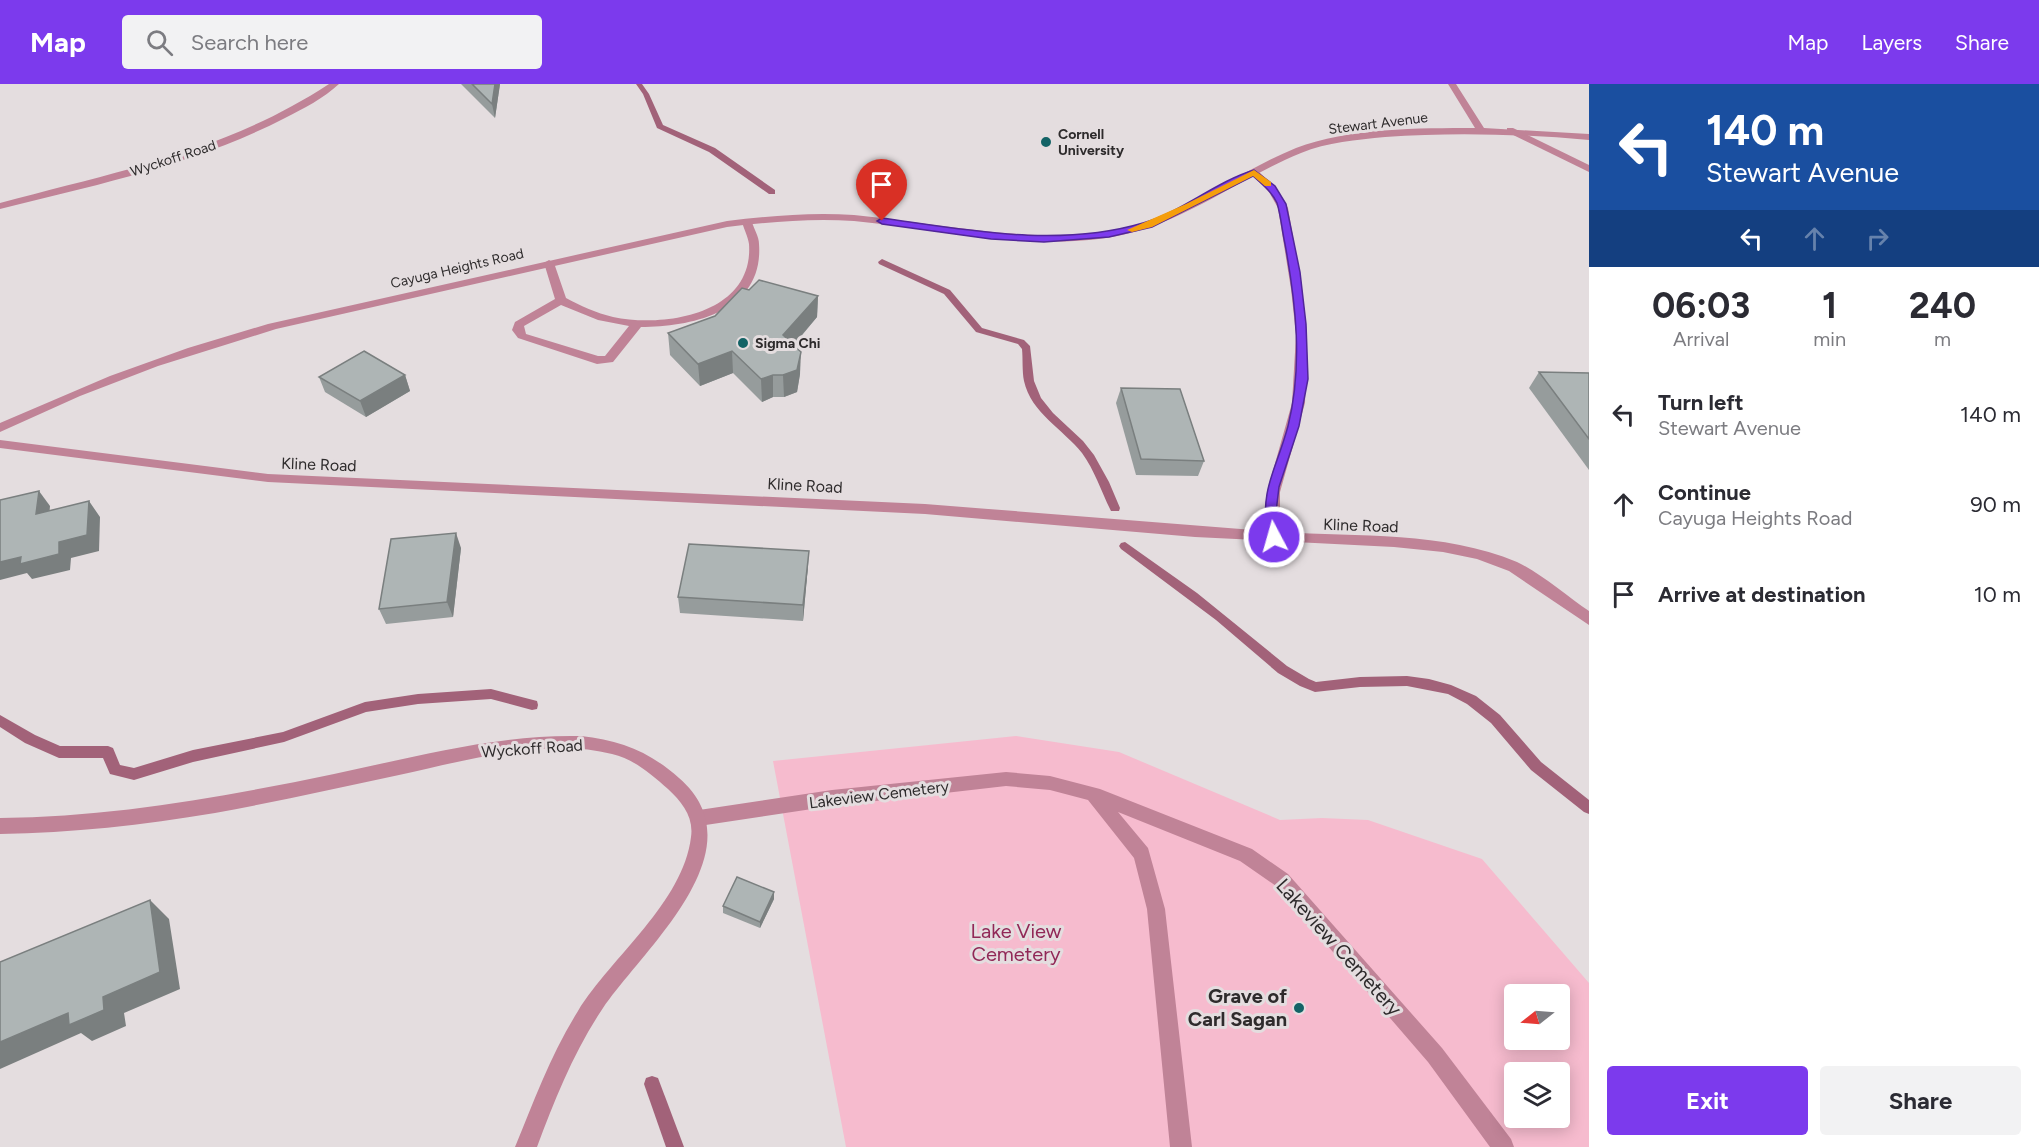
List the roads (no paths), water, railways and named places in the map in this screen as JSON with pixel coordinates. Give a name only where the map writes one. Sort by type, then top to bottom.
[{"type":"street","name":"Wyckoff Road","points":[[0,206],[146,168],[199,150],[298,108],[335,84]]},
{"type":"street","points":[[1452,84],[1480,129]]},
{"type":"street","name":"Stewart Avenue","points":[[938,229],[991,236],[1044,239],[1109,234],[1149,225],[1296,151],[1341,139],[1480,129],[1589,137]]},
{"type":"street","points":[[1510,130],[1589,169]]},
{"type":"street","points":[[1254,172],[1272,188],[1281,204],[1295,272],[1301,324],[1302,379],[1294,426],[1273,487],[1270,512],[1274,537]]},
{"type":"street","name":"Cayuga Heights Road","points":[[0,428],[109,379],[178,353],[247,332],[703,229],[779,218],[832,217],[938,229]]},
{"type":"street","points":[[549,263],[561,300],[581,311],[617,321],[654,325],[694,319],[726,305],[745,286],[752,265],[754,244],[747,222]]},
{"type":"street","points":[[561,300],[519,324],[518,330],[522,336],[597,360],[609,359],[638,323]]},
{"type":"street","name":"Kline Road","points":[[0,444],[268,478],[925,509],[1274,537],[1394,542],[1443,547],[1479,554],[1514,567],[1589,619]]},
{"type":"street","name":"Wyckoff Road","points":[[0,826],[36,826],[167,813],[245,800],[476,752],[570,743],[605,745],[637,756],[656,766],[682,789],[699,818]]},
{"type":"street","name":"Lakeview Cemetery","points":[[699,818],[832,798],[1006,779],[1050,783],[1094,794],[1246,855],[1282,879],[1435,1055],[1503,1147]]},
{"type":"street","points":[[1094,794],[1142,854],[1156,909],[1180,1147]]},
{"type":"street","points":[[526,1147],[560,1062],[579,1029],[596,1001],[674,900],[690,873],[701,835],[699,818]]},
{"type":"waterway","points":[[639,84],[660,126],[712,150],[772,192]]},
{"type":"waterway","points":[[882,262],[947,292],[979,330],[1021,342],[1027,348],[1028,373],[1032,390],[1043,407],[1091,458],[1115,508]]},
{"type":"waterway","points":[[1125,546],[1220,616],[1282,669],[1304,683],[1315,687],[1383,680],[1407,681],[1451,690],[1471,700],[1495,719],[1536,766],[1589,808]]},
{"type":"waterway","points":[[0,720],[30,739],[59,752],[108,752],[115,770],[134,774],[193,756],[284,737],[365,707],[418,699],[491,694],[532,705]]},
{"type":"waterway","points":[[652,1084],[675,1147]]},
{"type":"place","name":"Cornell University","points":[[1046,142]]},
{"type":"place","name":"Sigma Chi","points":[[743,343]]},
{"type":"place","name":"Grave of Carl Sagan","points":[[1299,1008]]},
{"type":"park label","name":"Lake View Cemetery","points":[[1016,942]]}]
